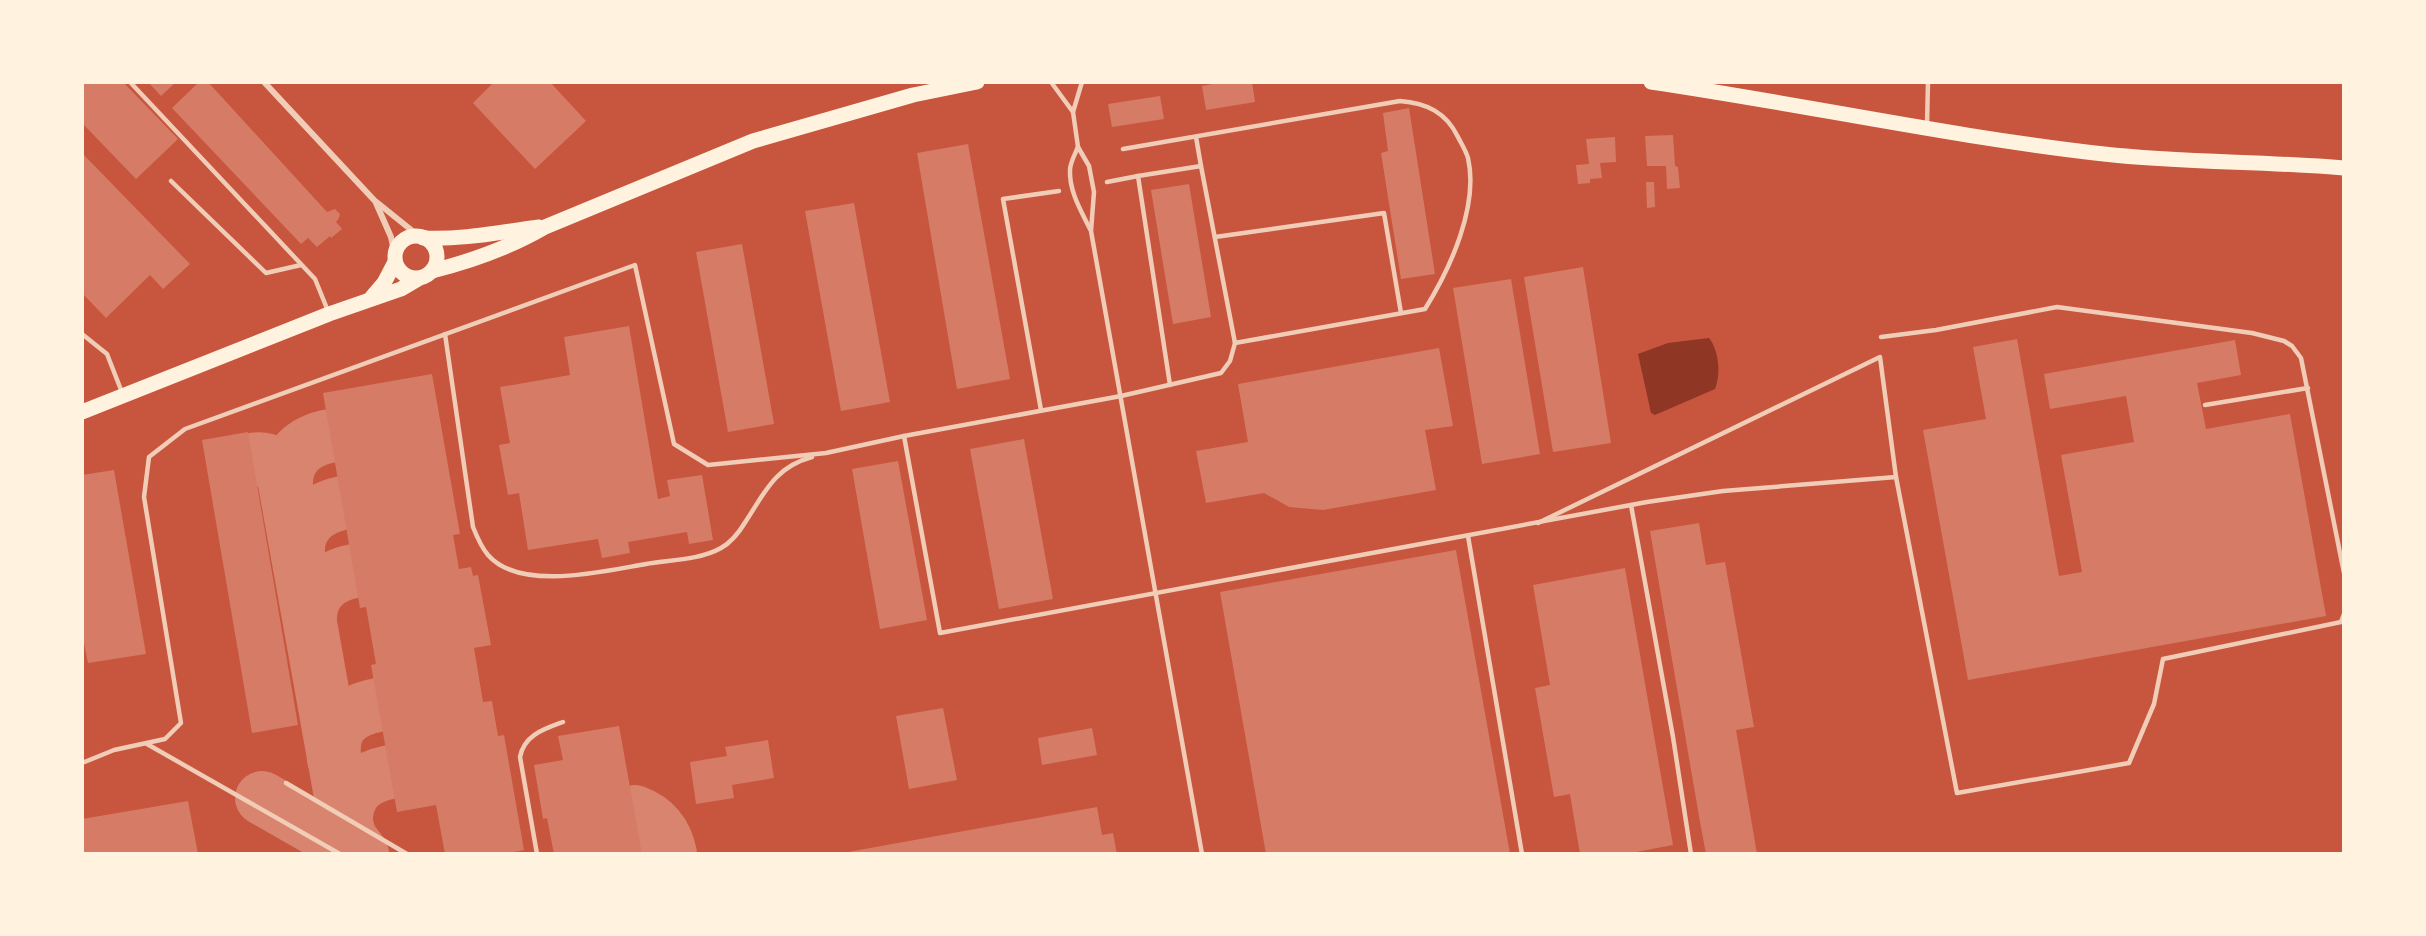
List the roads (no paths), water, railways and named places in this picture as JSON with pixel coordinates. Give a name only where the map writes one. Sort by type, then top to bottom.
[{"type":"main road","points":[[82,412],[329,314],[401,289],[425,275],[514,245],[545,227],[753,141],[913,92],[977,82]]},
{"type":"main road","points":[[1652,82],[2104,154],[2235,164],[2343,168]]},
{"type":"main road","points":[[2308,165],[2343,161]]},
{"type":"main road","points":[[370,299],[384,283],[397,249],[406,239],[475,237],[545,227]]},
{"type":"main road","points":[[421,237],[433,246],[437,259],[425,275]]},
{"type":"main road","points":[[395,259],[403,274],[425,275]]},
{"type":"street","points":[[264,82],[374,200],[421,237]]},
{"type":"street","points":[[374,200],[384,219],[395,259]]},
{"type":"lane","points":[[130,82],[315,279],[329,314]]},
{"type":"lane","points":[[1051,82],[1073,112]]},
{"type":"lane","points":[[1082,82],[1073,112],[1078,147],[1089,166],[1094,192],[1091,231],[1202,854]]},
{"type":"lane","points":[[1926,127],[1928,82]]},
{"type":"lane","points":[[1124,149],[1400,101],[1420,103],[1437,111],[1452,123],[1468,156],[1470,182],[1462,228],[1444,278],[1425,309],[1235,343]]},
{"type":"lane","points":[[82,763],[114,750],[165,739],[181,723],[144,497],[149,457],[185,429],[634,265],[674,444],[708,465],[826,453],[904,436],[1121,396],[1221,373],[1230,361],[1235,343],[1196,137]]},
{"type":"lane","points":[[1078,147],[1069,169],[1074,196],[1091,231]]},
{"type":"lane","points":[[1107,182],[1202,166]]},
{"type":"lane","points":[[1138,176],[1170,385]]},
{"type":"lane","points":[[171,181],[266,273],[301,265]]},
{"type":"lane","points":[[1041,410],[1003,199],[1059,191]]},
{"type":"lane","points":[[1215,237],[1384,213],[1401,313]]},
{"type":"lane","points":[[1881,337],[1936,330],[2057,307],[2252,333],[2292,346],[2301,358],[2308,388],[2343,573]]},
{"type":"lane","points":[[82,333],[107,354],[123,396]]},
{"type":"lane","points":[[445,334],[473,527],[489,557],[508,568],[536,576],[574,577],[700,555],[721,548],[742,528],[776,476],[788,466],[826,453]]},
{"type":"lane","points":[[1538,523],[1880,357],[1896,477],[1957,793],[2129,763],[2154,704],[2163,659],[2341,622],[2343,615]]},
{"type":"lane","points":[[2205,405],[2308,388]]},
{"type":"lane","points":[[904,436],[940,633],[1630,505],[1723,491],[1896,477]]},
{"type":"lane","points":[[1630,505],[1673,737],[1691,854]]},
{"type":"lane","points":[[1468,536],[1522,854]]},
{"type":"lane","points":[[537,854],[520,757],[526,740],[543,729],[563,722]]},
{"type":"lane","points":[[147,744],[340,854]]},
{"type":"lane","points":[[286,783],[407,854]]}]
